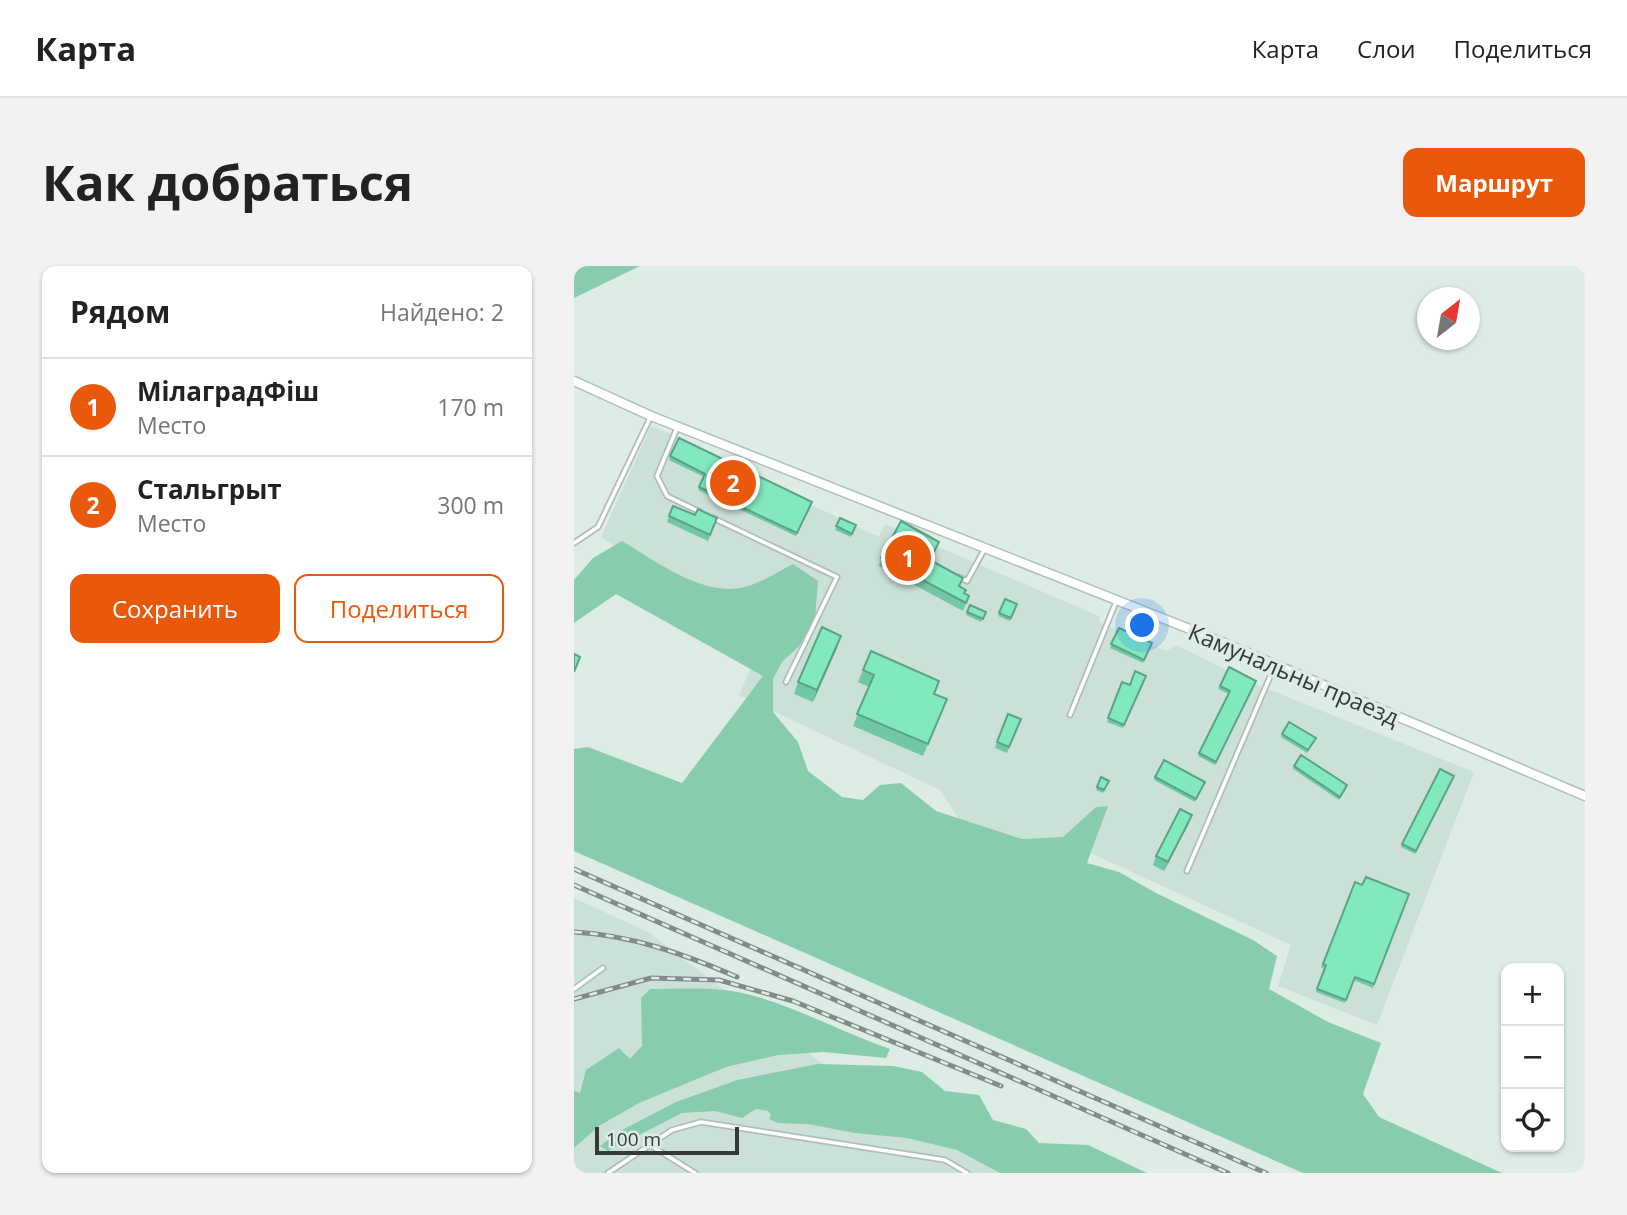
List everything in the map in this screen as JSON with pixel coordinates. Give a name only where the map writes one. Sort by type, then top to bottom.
[{"type":"street","name":"Камунальны праезд","points":[[574,381],[651,416],[1215,639],[1585,796]]},
{"type":"lane","points":[[574,543],[597,527],[651,416]]},
{"type":"lane","points":[[678,426],[657,476],[667,496],[837,577],[786,682]]},
{"type":"lane","points":[[956,576],[967,581],[985,548]]},
{"type":"lane","points":[[1070,715],[1116,602]]},
{"type":"lane","points":[[1187,871],[1275,665]]},
{"type":"lane","points":[[574,989],[603,968]]},
{"type":"lane","points":[[608,1173],[672,1130],[701,1122],[945,1160],[967,1173]]},
{"type":"lane","points":[[650,1145],[695,1173]]},
{"type":"shaded area","points":[[651,426],[680,437],[678,441],[879,537],[885,524],[1099,616],[1100,623],[1166,651],[1176,645],[1255,684],[1474,772],[1377,1025],[1278,986],[1291,945],[1086,851],[966,830],[940,790],[739,695],[763,640],[601,537]]},
{"type":"shaded area","points":[[574,898],[648,932],[900,1122],[1012,1173],[574,1173]]},
{"type":"green space","points":[[574,266],[640,266],[574,298]]},
{"type":"green space","points":[[622,541],[666,568],[715,588],[748,586],[793,564],[818,581],[814,632],[782,662],[773,679],[773,712],[798,742],[808,771],[842,797],[863,800],[880,785],[901,783],[936,811],[1022,839],[1063,837],[1096,807],[1108,806],[1087,863],[1119,872],[1253,940],[1277,956],[1269,989],[1328,1022],[1381,1043],[1363,1094],[1379,1117],[1502,1173],[1303,1173],[574,851],[574,749],[588,747],[682,783],[763,676],[616,594],[574,623],[574,580],[593,558]]},
{"type":"green space","points":[[650,989],[711,989],[751,995],[791,1008],[890,1049],[886,1058],[823,1052],[778,1055],[726,1067],[639,1103],[599,1126],[574,1148],[574,1091],[580,1093],[586,1070],[619,1048],[630,1059],[642,1046],[641,998]]},
{"type":"green space","points":[[818,1064],[893,1066],[922,1072],[945,1091],[979,1095],[993,1120],[1026,1129],[1039,1143],[1088,1145],[1147,1173],[1000,1173],[957,1150],[907,1138],[855,1133],[808,1124],[778,1123],[769,1119],[771,1115],[768,1111],[756,1109],[742,1118],[715,1111],[682,1113],[608,1151],[600,1146],[620,1131],[676,1102],[737,1080]]},
{"type":"building","points":[[679,438],[812,502],[797,533],[699,487],[705,474],[670,456]]},
{"type":"building","points":[[673,506],[695,515],[698,509],[717,518],[710,535],[669,516]]},
{"type":"building","points":[[840,518],[856,525],[852,534],[836,526]]},
{"type":"building","points":[[901,521],[939,542],[930,560],[963,578],[959,586],[966,590],[964,593],[969,596],[966,603],[881,558]]},
{"type":"building","points":[[1005,599],[1017,604],[1011,618],[999,613]]},
{"type":"building","points":[[970,605],[986,612],[983,619],[967,612]]},
{"type":"building","points":[[822,627],[841,636],[817,690],[798,682]]},
{"type":"building","points":[[1119,628],[1152,643],[1144,660],[1111,644]]},
{"type":"building","points":[[871,651],[939,681],[934,694],[947,699],[928,744],[857,714],[874,675],[863,670]]},
{"type":"building","points":[[574,654],[580,657],[574,672]]},
{"type":"building","points":[[1229,667],[1256,681],[1216,762],[1199,753],[1230,691],[1220,686]]},
{"type":"building","points":[[1135,671],[1146,676],[1124,725],[1108,718],[1122,682],[1130,685]]},
{"type":"building","points":[[1008,714],[1021,719],[1009,747],[997,742]]},
{"type":"building","points":[[1289,722],[1316,738],[1308,750],[1282,734]]},
{"type":"building","points":[[1301,755],[1347,785],[1340,797],[1294,766]]},
{"type":"building","points":[[1164,760],[1205,782],[1196,799],[1155,777]]},
{"type":"building","points":[[1440,769],[1454,776],[1416,851],[1402,844]]},
{"type":"building","points":[[1101,777],[1109,781],[1104,790],[1097,787]]},
{"type":"building","points":[[1180,809],[1192,815],[1168,862],[1156,856]]},
{"type":"building","points":[[1366,877],[1409,894],[1374,984],[1355,977],[1346,1000],[1317,989],[1326,965],[1323,964],[1355,882],[1362,885]]},
{"type":"railway","points":[[574,869],[1266,1173]]},
{"type":"railway","points":[[574,885],[1228,1173]]},
{"type":"railway","points":[[574,932],[637,941],[737,977]]},
{"type":"railway","points":[[574,999],[651,978],[719,980],[793,1001],[1001,1086]]},
{"type":"place","name":"Стальгрыт","points":[[733,483]]},
{"type":"place","name":"МілаградФіш","points":[[908,558]]}]
